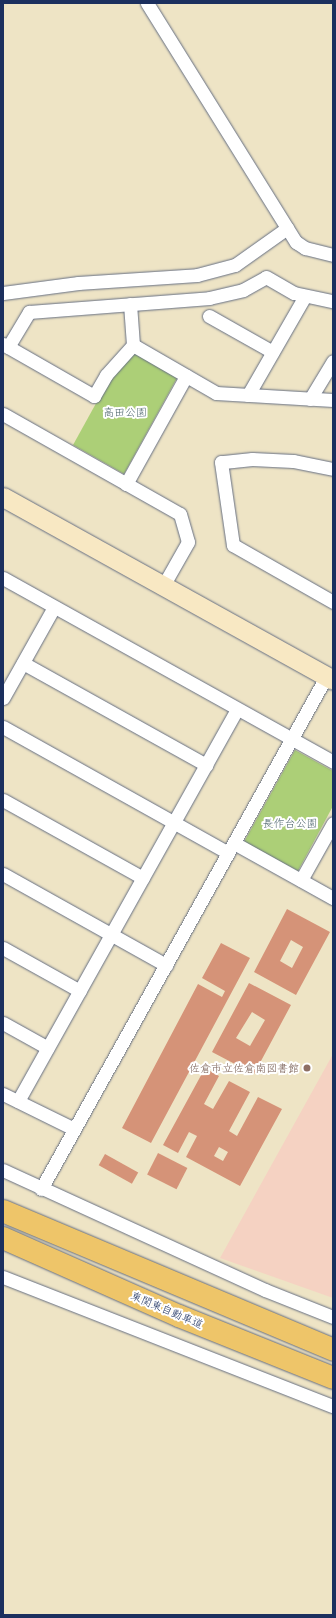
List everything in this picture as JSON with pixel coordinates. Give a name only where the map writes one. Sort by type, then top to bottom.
[{"type":"highway","points":[[3,1211],[333,1350]]},
{"type":"highway","name":"東関東自動車道","points":[[3,1238],[179,1316],[333,1378]]},
{"type":"street","points":[[147,3],[296,242],[305,248],[333,255]]},
{"type":"street","points":[[3,293],[78,283],[197,275],[235,265],[287,228]]},
{"type":"street","points":[[130,304],[133,345],[106,375],[94,396],[6,345],[29,312],[130,304],[209,298],[243,290],[266,277],[294,293],[333,301]]},
{"type":"street","points":[[248,395],[305,296]]},
{"type":"street","points":[[209,316],[272,352]]},
{"type":"street","points":[[133,345],[216,393],[333,400]]},
{"type":"street","points":[[310,399],[333,361]]},
{"type":"street","points":[[126,484],[186,376]]},
{"type":"street","points":[[3,414],[180,514],[188,542],[163,586]]},
{"type":"street","points":[[333,469],[293,461],[252,459],[221,462],[233,545],[333,602]]},
{"type":"street","points":[[3,497],[330,679],[292,739],[41,1189]]},
{"type":"street","points":[[3,579],[333,762]]},
{"type":"street","points":[[3,698],[54,607]]},
{"type":"street","points":[[23,663],[206,765]]},
{"type":"street","points":[[18,1101],[237,709]]},
{"type":"street","points":[[3,727],[174,822],[301,880],[333,898]]},
{"type":"street","points":[[3,800],[143,878]]},
{"type":"street","points":[[301,880],[332,827]]},
{"type":"street","points":[[3,874],[166,965]]},
{"type":"street","points":[[3,948],[80,991]]},
{"type":"street","points":[[3,1024],[48,1048]]},
{"type":"street","points":[[3,1094],[74,1129]]},
{"type":"street","points":[[3,1170],[41,1189],[265,1290],[333,1317]]},
{"type":"street","points":[[3,1277],[84,1311],[333,1406]]},
{"type":"street","points":[[318,1399],[333,1414]]},
{"type":"shaded area","points":[[333,1054],[333,1298],[220,1258]]},
{"type":"green space","name":"高田公園","points":[[137,354],[177,378],[124,474],[73,445],[110,378],[131,355]]},
{"type":"green space","name":"長作台公園","points":[[295,750],[333,771],[333,806],[298,871],[244,842]]},
{"type":"building","points":[[287,909],[330,932],[296,995],[254,972]],"holes":[[[291,940],[303,947],[292,968],[280,961]]]},
{"type":"building","points":[[221,943],[250,958],[151,1143],[122,1128],[198,984],[222,997],[225,991],[202,978]]},
{"type":"building","points":[[249,983],[291,1005],[254,1074],[212,1052]],"holes":[[[252,1012],[265,1020],[250,1046],[236,1038]]]},
{"type":"building","points":[[205,1068],[219,1076],[204,1104],[213,1109],[229,1081],[250,1092],[229,1131],[237,1136],[258,1097],[282,1109],[240,1186],[186,1157],[197,1136],[189,1132],[178,1153],[163,1145]],"holes":[[[219,1147],[228,1152],[223,1161],[214,1156]]]},
{"type":"building","points":[[158,1153],[187,1168],[177,1189],[147,1174]]},
{"type":"building","points":[[105,1154],[138,1172],[132,1184],[99,1165]]},
{"type":"place","name":"佐倉市立佐倉南図書館","points":[[307,1068]]}]
